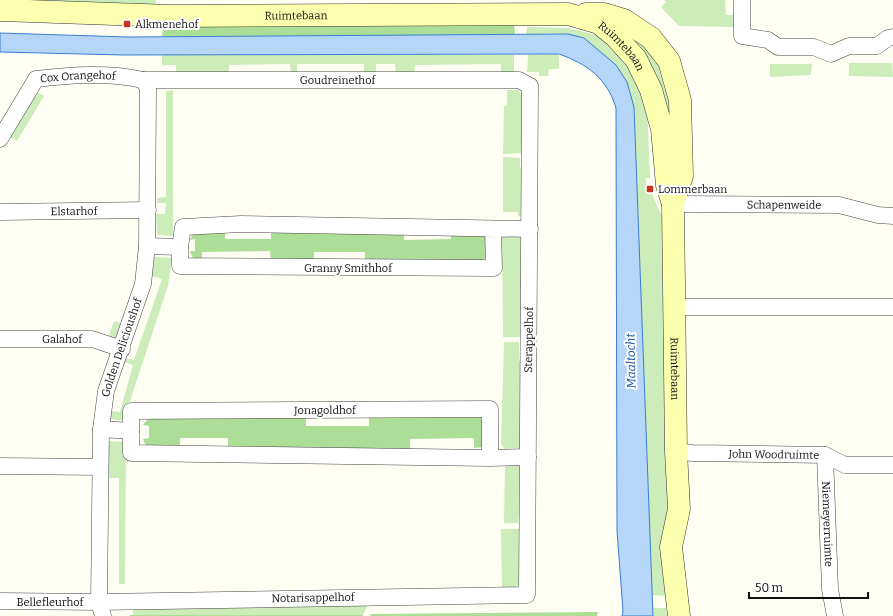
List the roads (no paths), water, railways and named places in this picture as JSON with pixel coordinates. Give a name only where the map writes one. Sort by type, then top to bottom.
[{"type":"street","points":[[742,0],[742,36],[768,40],[778,47],[814,47],[831,54],[849,46],[877,46],[888,38],[893,37]]},
{"type":"street","name":"Ruimtebaan","points":[[0,10],[171,16],[604,14],[624,20],[651,38],[669,61],[680,100],[682,176],[674,204],[676,451],[679,509],[672,547],[679,616]]},
{"type":"street","name":"Cox Orangehof","points":[[0,139],[36,79],[58,76],[126,76],[143,80]]},
{"type":"street","name":"Goudreinethof","points":[[143,80],[520,80],[530,86]]},
{"type":"street","name":"Golden Delicioushof","points":[[101,609],[101,429],[106,391],[122,349],[143,284],[147,246],[148,88],[143,80]]},
{"type":"street","name":"Sterappelhof","points":[[527,595],[530,86]]},
{"type":"street","name":"Schapenweide","points":[[674,204],[839,205],[878,216],[893,216]]},
{"type":"street","name":"Elstarhof","points":[[0,212],[148,210]]},
{"type":"street","name":"Granny Smithhof","points":[[493,229],[494,268],[180,266],[180,248],[184,226],[241,224],[530,229]]},
{"type":"street","points":[[147,246],[180,248]]},
{"type":"street","points":[[675,307],[893,307]]},
{"type":"street","name":"Galahof","points":[[0,339],[92,339],[122,349]]},
{"type":"street","name":"Jonagoldhof","points":[[490,458],[490,409],[131,411],[131,453],[490,458],[528,457]]},
{"type":"street","points":[[101,429],[131,431]]},
{"type":"street","name":"John Woodruimte","points":[[676,451],[825,455],[846,465],[893,465]]},
{"type":"street","name":"Niemeyerruimte","points":[[825,455],[830,589],[835,616]]},
{"type":"street","points":[[0,466],[100,467]]},
{"type":"street","name":"Notarisappelhof","points":[[101,609],[527,595]]},
{"type":"street","name":"Bellefleurhof","points":[[0,601],[101,609]]},
{"type":"water","name":"Maaltocht","points":[[0,33],[128,37],[568,34],[584,38],[616,65],[627,82],[634,107],[653,616],[622,616],[623,611],[617,531],[616,108],[607,88],[595,74],[578,62],[559,54],[123,55],[0,52]]},
{"type":"place","name":"Alkmenehof","points":[[127,24]]},
{"type":"place","name":"Lommerbaan","points":[[650,189]]}]
